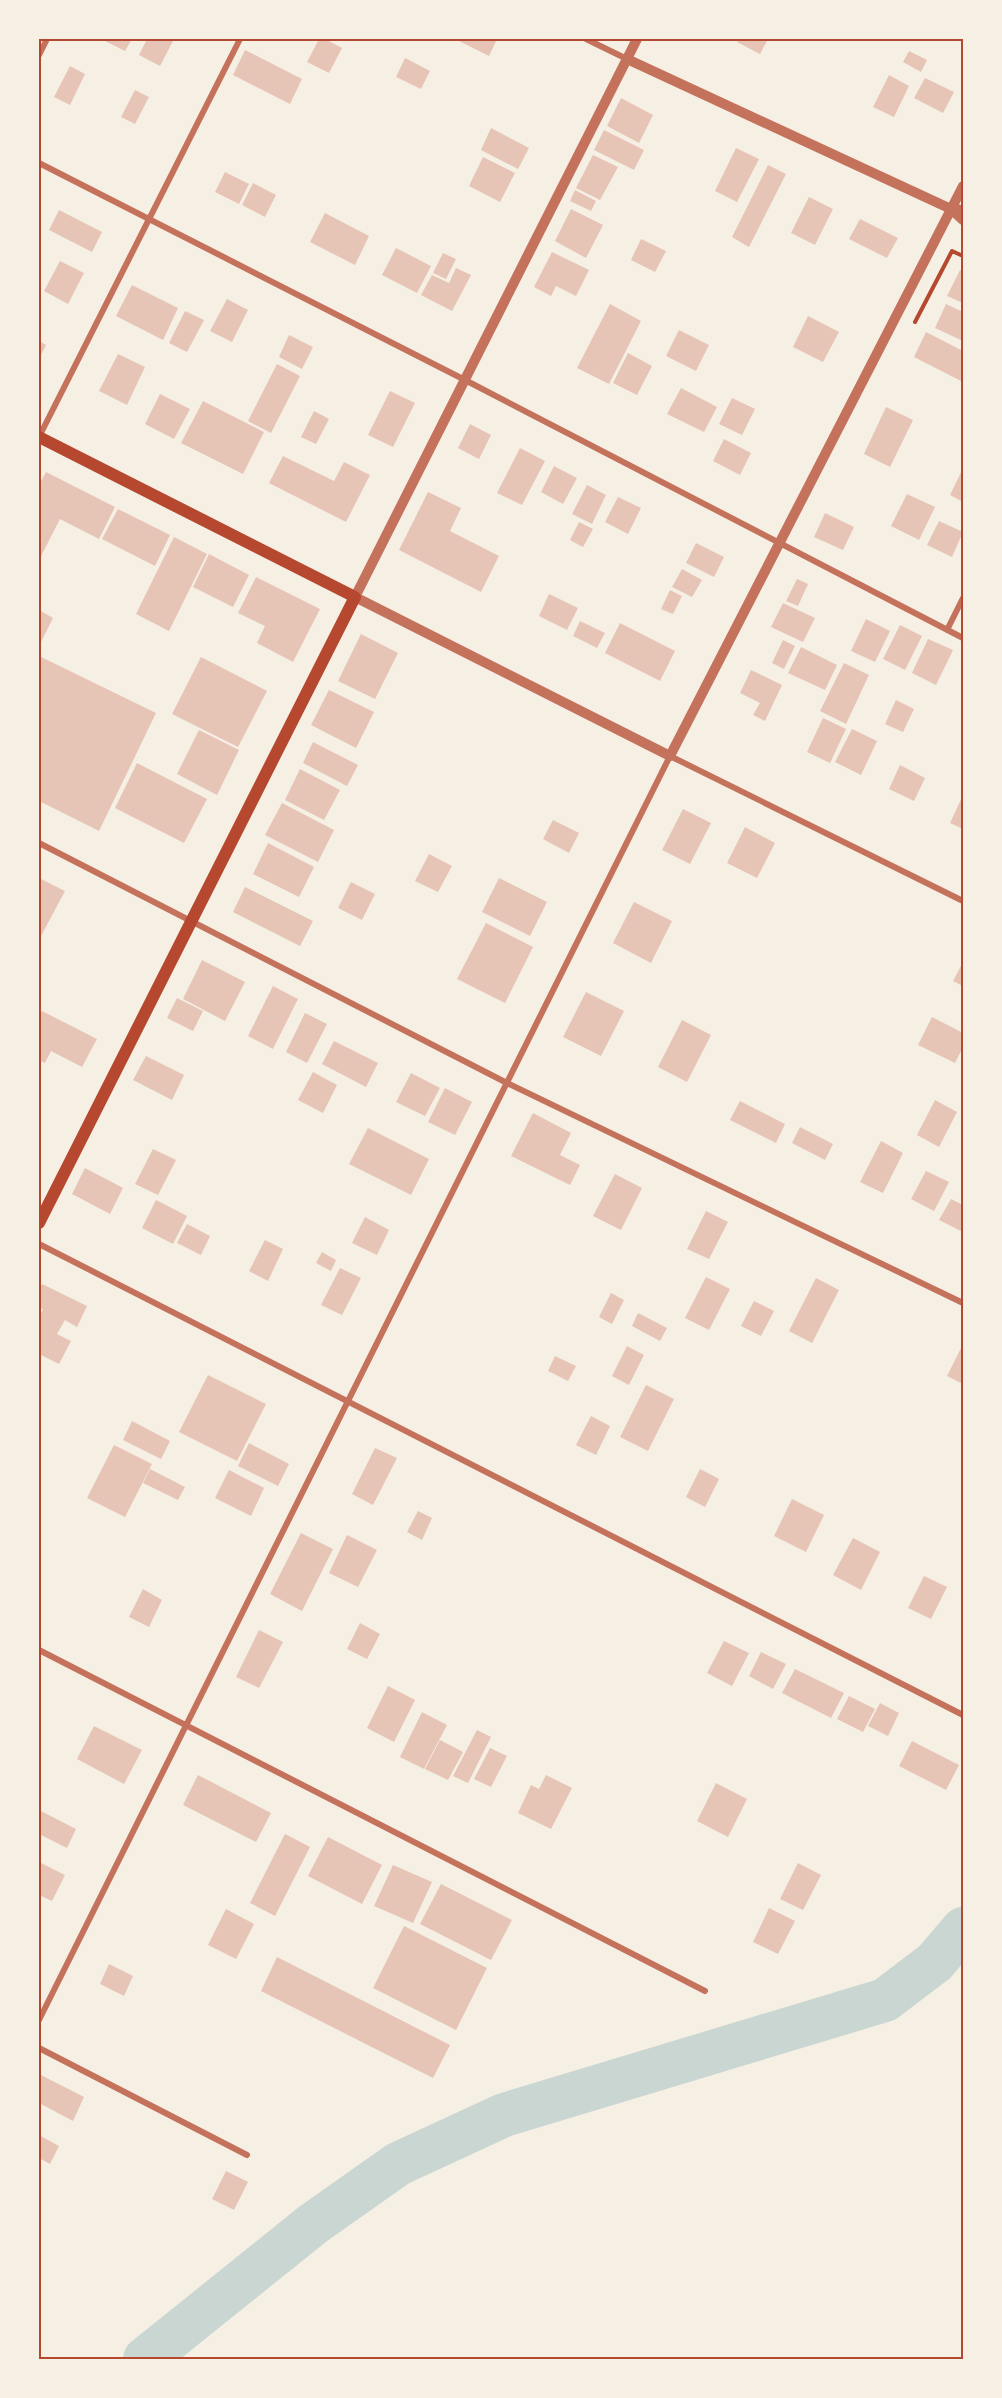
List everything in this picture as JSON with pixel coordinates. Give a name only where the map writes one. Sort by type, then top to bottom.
[{"type":"main road","points":[[39,437],[355,597],[39,1223]]},
{"type":"street","points":[[39,55],[47,39]]},
{"type":"street","points":[[39,437],[240,39]]},
{"type":"street","points":[[586,39],[951,209],[963,220]]},
{"type":"street","points":[[637,39],[355,597],[963,901]]},
{"type":"street","points":[[39,163],[963,638]]},
{"type":"street","points":[[39,2020],[670,756],[963,186]]},
{"type":"street","points":[[951,209],[963,210]]},
{"type":"street","points":[[947,630],[963,598]]},
{"type":"street","points":[[39,843],[507,1083],[963,1303]]},
{"type":"street","points":[[39,1244],[963,1715]]},
{"type":"street","points":[[39,1650],[705,1991]]},
{"type":"street","points":[[39,2048],[247,2155]]},
{"type":"path","points":[[952,251],[963,256]]},
{"type":"building","points":[[101,39],[132,39],[125,51]]},
{"type":"building","points":[[147,39],[174,39],[160,66],[139,55]]},
{"type":"building","points":[[319,39],[325,39],[342,48],[329,73],[307,62]]},
{"type":"building","points":[[455,39],[497,39],[489,56]]},
{"type":"building","points":[[739,39],[768,39],[760,54],[737,42]]},
{"type":"building","points":[[245,50],[302,79],[290,104],[233,75]]},
{"type":"building","points":[[909,51],[927,60],[921,72],[903,62]]},
{"type":"building","points":[[405,58],[430,71],[421,89],[396,77]]},
{"type":"building","points":[[70,66],[85,74],[70,105],[54,97]]},
{"type":"building","points":[[889,75],[909,86],[894,117],[873,107]]},
{"type":"building","points":[[925,78],[954,92],[943,113],[914,98]]},
{"type":"building","points":[[135,90],[149,97],[135,124],[121,117]]},
{"type":"building","points":[[621,98],[653,115],[639,143],[607,126]]},
{"type":"building","points":[[491,128],[529,148],[518,169],[481,150]]},
{"type":"building","points":[[604,130],[644,150],[634,170],[594,150]]},
{"type":"building","points":[[736,148],[759,159],[737,202],[715,191]]},
{"type":"building","points":[[593,155],[618,167],[600,200],[576,188]]},
{"type":"building","points":[[483,157],[515,173],[500,202],[469,186]]},
{"type":"building","points":[[768,165],[786,174],[749,247],[732,237]]},
{"type":"building","points":[[225,172],[249,184],[239,204],[215,192]]},
{"type":"building","points":[[253,183],[276,195],[265,217],[242,205]]},
{"type":"building","points":[[575,190],[596,201],[591,211],[570,201]]},
{"type":"building","points":[[809,197],[833,209],[815,245],[791,233]]},
{"type":"building","points":[[571,209],[603,225],[586,258],[555,241]]},
{"type":"building","points":[[59,210],[102,232],[92,252],[49,230]]},
{"type":"building","points":[[325,213],[369,236],[355,265],[310,242]]},
{"type":"building","points":[[860,219],[898,238],[887,258],[849,239]]},
{"type":"building","points":[[641,239],[666,251],[655,272],[631,260]]},
{"type":"building","points":[[396,248],[431,266],[417,293],[382,275]]},
{"type":"building","points":[[552,252],[589,270],[576,296],[556,286],[551,296],[534,287]]},
{"type":"building","points":[[443,253],[456,259],[446,279],[433,273]]},
{"type":"building","points":[[60,261],[84,273],[68,304],[44,291]]},
{"type":"building","points":[[456,268],[471,275],[452,311],[421,295],[432,275],[449,283]]},
{"type":"building","points":[[960,270],[963,272],[963,303],[947,296]]},
{"type":"building","points":[[132,285],[178,308],[163,340],[116,316]]},
{"type":"building","points":[[227,299],[248,310],[232,342],[210,331]]},
{"type":"building","points":[[610,304],[641,321],[609,384],[577,368]]},
{"type":"building","points":[[946,304],[963,312],[963,341],[935,328]]},
{"type":"building","points":[[185,311],[204,320],[187,352],[169,343]]},
{"type":"building","points":[[808,316],[839,332],[823,362],[793,347]]},
{"type":"building","points":[[679,330],[709,345],[696,371],[666,356]]},
{"type":"building","points":[[926,332],[963,351],[963,382],[914,357]]},
{"type":"building","points":[[289,335],[313,347],[302,369],[279,357]]},
{"type":"building","points":[[39,341],[46,345],[39,359]]},
{"type":"building","points":[[628,353],[652,366],[637,395],[613,383]]},
{"type":"building","points":[[118,354],[145,367],[127,405],[99,391]]},
{"type":"building","points":[[277,364],[300,376],[271,433],[248,421]]},
{"type":"building","points":[[681,388],[717,407],[704,432],[667,414]]},
{"type":"building","points":[[390,391],[415,403],[393,447],[368,435]]},
{"type":"building","points":[[160,394],[190,409],[174,439],[145,424]]},
{"type":"building","points":[[732,398],[755,409],[742,435],[719,424]]},
{"type":"building","points":[[203,401],[264,432],[243,474],[181,443]]},
{"type":"building","points":[[886,407],[913,420],[890,467],[864,454]]},
{"type":"building","points":[[314,411],[329,419],[316,444],[301,437]]},
{"type":"building","points":[[470,424],[491,435],[479,459],[458,448]]},
{"type":"building","points":[[724,439],[751,453],[740,475],[713,461]]},
{"type":"building","points":[[520,448],[545,461],[522,505],[497,493]]},
{"type":"building","points":[[283,456],[334,481],[344,462],[370,475],[346,522],[269,483]]},
{"type":"building","points":[[554,466],[577,478],[563,504],[541,492]]},
{"type":"building","points":[[963,468],[963,502],[950,495]]},
{"type":"building","points":[[46,472],[115,507],[99,539],[60,519],[39,560],[39,485]]},
{"type":"building","points":[[587,485],[606,495],[592,524],[572,514]]},
{"type":"building","points":[[428,492],[461,508],[450,531],[499,556],[481,592],[399,550]]},
{"type":"building","points":[[907,494],[935,507],[919,540],[891,526]]},
{"type":"building","points":[[618,497],[641,508],[628,534],[605,522]]},
{"type":"building","points":[[118,509],[170,535],[155,566],[102,539]]},
{"type":"building","points":[[825,513],[854,527],[843,550],[814,537]]},
{"type":"building","points":[[939,521],[963,532],[952,557],[927,545]]},
{"type":"building","points":[[579,522],[593,529],[583,547],[570,540]]},
{"type":"building","points":[[174,537],[207,554],[169,631],[136,614]]},
{"type":"building","points":[[696,543],[724,557],[714,577],[686,563]]},
{"type":"building","points":[[209,554],[249,575],[233,607],[193,587]]},
{"type":"building","points":[[682,569],[702,580],[692,597],[672,587]]},
{"type":"building","points":[[256,577],[320,609],[293,662],[257,643],[265,626],[238,613]]},
{"type":"building","points":[[797,579],[808,584],[798,606],[786,601]]},
{"type":"building","points":[[670,590],[682,596],[673,614],[661,609]]},
{"type":"building","points":[[549,594],[578,608],[567,630],[539,616]]},
{"type":"building","points":[[783,603],[815,618],[803,642],[771,627]]},
{"type":"building","points":[[39,610],[53,618],[39,646]]},
{"type":"building","points":[[866,619],[890,631],[875,662],[851,651]]},
{"type":"building","points":[[580,621],[605,633],[597,648],[573,636]]},
{"type":"building","points":[[620,623],[675,651],[660,681],[605,653]]},
{"type":"building","points":[[900,625],[922,636],[905,670],[883,659]]},
{"type":"building","points":[[361,634],[398,653],[375,699],[338,681]]},
{"type":"building","points":[[928,639],[953,650],[936,685],[912,673]]},
{"type":"building","points":[[783,640],[795,646],[784,669],[772,663]]},
{"type":"building","points":[[801,647],[837,665],[825,690],[788,673]]},
{"type":"building","points":[[39,656],[156,713],[99,831],[39,801]]},
{"type":"building","points":[[201,657],[267,691],[238,747],[172,714]]},
{"type":"building","points":[[844,663],[869,675],[846,724],[820,711]]},
{"type":"building","points":[[751,670],[782,685],[765,721],[753,715],[760,703],[740,693]]},
{"type":"building","points":[[329,690],[374,712],[356,748],[311,725]]},
{"type":"building","points":[[896,700],[914,709],[903,732],[885,724]]},
{"type":"building","points":[[823,718],[846,729],[830,763],[807,752]]},
{"type":"building","points":[[852,729],[877,741],[861,775],[835,762]]},
{"type":"building","points":[[199,730],[239,750],[217,795],[177,774]]},
{"type":"building","points":[[313,742],[358,765],[347,786],[303,763]]},
{"type":"building","points":[[137,763],[207,799],[184,843],[115,808]]},
{"type":"building","points":[[900,765],[925,778],[914,801],[889,789]]},
{"type":"building","points":[[300,769],[340,790],[324,820],[285,800]]},
{"type":"building","points":[[963,795],[963,829],[950,823]]},
{"type":"building","points":[[282,803],[334,830],[318,862],[265,835]]},
{"type":"building","points":[[683,809],[711,823],[690,864],[662,850]]},
{"type":"building","points":[[553,820],[579,833],[569,853],[543,839]]},
{"type":"building","points":[[745,827],[775,843],[757,878],[727,863]]},
{"type":"building","points":[[268,843],[314,867],[299,897],[253,874]]},
{"type":"building","points":[[429,854],[452,866],[438,892],[415,881]]},
{"type":"building","points":[[39,878],[65,891],[41,936],[39,935]]},
{"type":"building","points":[[499,878],[547,902],[530,936],[482,912]]},
{"type":"building","points":[[351,882],[375,894],[362,920],[338,908]]},
{"type":"building","points":[[245,887],[313,921],[300,946],[233,912]]},
{"type":"building","points":[[634,902],[672,921],[651,963],[613,943]]},
{"type":"building","points":[[486,923],[533,947],[505,1003],[457,979]]},
{"type":"building","points":[[202,960],[245,982],[225,1021],[183,999]]},
{"type":"building","points":[[963,962],[963,986],[953,981]]},
{"type":"building","points":[[273,986],[298,999],[273,1049],[248,1036]]},
{"type":"building","points":[[586,992],[624,1011],[601,1056],[563,1037]]},
{"type":"building","points":[[177,998],[203,1011],[193,1031],[167,1018]]},
{"type":"building","points":[[42,1011],[97,1039],[82,1067],[51,1051],[45,1063],[39,1060],[39,1017]]},
{"type":"building","points":[[305,1013],[327,1024],[307,1063],[286,1052]]},
{"type":"building","points":[[932,1017],[963,1033],[963,1047],[955,1063],[918,1045]]},
{"type":"building","points":[[682,1020],[711,1035],[687,1082],[658,1067]]},
{"type":"building","points":[[334,1041],[378,1063],[366,1087],[322,1064]]},
{"type":"building","points":[[146,1056],[184,1075],[172,1100],[133,1080]]},
{"type":"building","points":[[313,1072],[337,1085],[323,1113],[298,1100]]},
{"type":"building","points":[[411,1073],[440,1088],[425,1116],[396,1102]]},
{"type":"building","points":[[445,1088],[472,1102],[455,1135],[428,1122]]},
{"type":"building","points":[[935,1100],[957,1112],[939,1147],[917,1135]]},
{"type":"building","points":[[740,1101],[785,1124],[776,1143],[730,1120]]},
{"type":"building","points":[[533,1113],[571,1133],[560,1155],[580,1165],[570,1185],[511,1156]]},
{"type":"building","points":[[800,1127],[833,1144],[825,1160],[792,1143]]},
{"type":"building","points":[[368,1128],[429,1159],[411,1195],[349,1164]]},
{"type":"building","points":[[881,1141],[903,1153],[883,1193],[860,1182]]},
{"type":"building","points":[[153,1149],[176,1160],[158,1195],[135,1184]]},
{"type":"building","points":[[85,1168],[123,1188],[110,1214],[72,1194]]},
{"type":"building","points":[[926,1171],[949,1182],[934,1211],[911,1199]]},
{"type":"building","points":[[615,1174],[642,1188],[621,1230],[593,1216]]},
{"type":"building","points":[[951,1199],[963,1205],[963,1232],[939,1220]]},
{"type":"building","points":[[156,1200],[187,1216],[173,1244],[142,1228]]},
{"type":"building","points":[[706,1211],[728,1222],[709,1259],[687,1249]]},
{"type":"building","points":[[365,1217],[389,1230],[377,1255],[352,1243]]},
{"type":"building","points":[[187,1224],[210,1236],[201,1255],[177,1243]]},
{"type":"building","points":[[265,1240],[283,1249],[268,1281],[249,1271]]},
{"type":"building","points":[[322,1252],[336,1260],[331,1271],[316,1263]]},
{"type":"building","points":[[340,1268],[361,1278],[342,1315],[321,1305]]},
{"type":"building","points":[[706,1277],[730,1289],[709,1330],[685,1318]]},
{"type":"building","points":[[816,1278],[839,1290],[812,1343],[789,1331]]},
{"type":"building","points":[[42,1284],[87,1306],[77,1327],[65,1320],[57,1334],[71,1341],[59,1364],[39,1354],[39,1317],[43,1309],[39,1307],[39,1290]]},
{"type":"building","points":[[611,1293],[624,1300],[612,1324],[599,1317]]},
{"type":"building","points":[[754,1301],[774,1311],[761,1336],[741,1326]]},
{"type":"building","points":[[638,1313],[667,1328],[660,1341],[632,1326]]},
{"type":"building","points":[[963,1344],[963,1384],[947,1376]]},
{"type":"building","points":[[627,1346],[644,1355],[629,1385],[612,1376]]},
{"type":"building","points":[[555,1356],[576,1366],[568,1381],[548,1371]]},
{"type":"building","points":[[208,1375],[266,1404],[237,1461],[179,1432]]},
{"type":"building","points":[[646,1385],[674,1399],[648,1451],[620,1437]]},
{"type":"building","points":[[591,1416],[610,1426],[596,1455],[576,1445]]},
{"type":"building","points":[[132,1421],[170,1441],[161,1459],[123,1440]]},
{"type":"building","points":[[249,1443],[289,1464],[278,1486],[238,1466]]},
{"type":"building","points":[[114,1445],[152,1464],[125,1517],[87,1498]]},
{"type":"building","points":[[375,1448],[397,1458],[373,1505],[352,1494]]},
{"type":"building","points":[[150,1469],[185,1487],[178,1500],[143,1483]]},
{"type":"building","points":[[700,1469],[719,1479],[705,1507],[686,1497]]},
{"type":"building","points":[[229,1470],[264,1488],[251,1516],[215,1498]]},
{"type":"building","points":[[792,1499],[824,1515],[806,1552],[774,1536]]},
{"type":"building","points":[[418,1511],[432,1518],[422,1540],[407,1532]]},
{"type":"building","points":[[301,1533],[333,1549],[302,1611],[270,1594]]},
{"type":"building","points":[[347,1535],[377,1550],[358,1587],[329,1573]]},
{"type":"building","points":[[853,1538],[880,1552],[861,1590],[833,1575]]},
{"type":"building","points":[[924,1576],[947,1587],[931,1619],[908,1608]]},
{"type":"building","points":[[143,1589],[162,1600],[149,1627],[129,1617]]},
{"type":"building","points":[[360,1623],[380,1634],[367,1659],[347,1649]]},
{"type":"building","points":[[259,1630],[283,1642],[259,1688],[236,1677]]},
{"type":"building","points":[[724,1641],[749,1653],[732,1686],[707,1673]]},
{"type":"building","points":[[761,1652],[786,1664],[773,1689],[749,1676]]},
{"type":"building","points":[[795,1669],[844,1693],[831,1718],[782,1693]]},
{"type":"building","points":[[388,1686],[415,1700],[394,1742],[367,1728]]},
{"type":"building","points":[[849,1696],[875,1709],[863,1732],[837,1719]]},
{"type":"building","points":[[880,1703],[899,1713],[888,1736],[868,1726]]},
{"type":"building","points":[[422,1712],[447,1725],[424,1769],[400,1757]]},
{"type":"building","points":[[94,1726],[142,1750],[124,1784],[77,1759]]},
{"type":"building","points":[[477,1730],[491,1737],[468,1783],[453,1776]]},
{"type":"building","points":[[440,1740],[463,1752],[448,1780],[425,1769]]},
{"type":"building","points":[[912,1741],[959,1765],[946,1790],[899,1766]]},
{"type":"building","points":[[490,1748],[507,1756],[491,1787],[474,1779]]},
{"type":"building","points":[[198,1775],[271,1813],[256,1842],[183,1805]]},
{"type":"building","points":[[546,1775],[572,1788],[551,1829],[518,1813],[531,1785],[539,1789]]},
{"type":"building","points":[[716,1783],[747,1799],[728,1837],[697,1821]]},
{"type":"building","points":[[39,1810],[76,1829],[67,1848],[39,1834]]},
{"type":"building","points":[[285,1834],[310,1847],[275,1916],[250,1903]]},
{"type":"building","points":[[328,1837],[382,1865],[362,1904],[308,1876]]},
{"type":"building","points":[[41,1863],[65,1875],[52,1901],[39,1895]]},
{"type":"building","points":[[798,1863],[821,1875],[803,1910],[780,1899]]},
{"type":"building","points":[[393,1865],[432,1882],[413,1923],[374,1906]]},
{"type":"building","points":[[441,1884],[512,1920],[491,1960],[420,1924]]},
{"type":"building","points":[[769,1908],[795,1921],[778,1954],[753,1942]]},
{"type":"building","points":[[226,1909],[254,1924],[236,1959],[208,1945]]},
{"type":"building","points":[[404,1926],[487,1968],[456,2030],[373,1988]]},
{"type":"building","points":[[277,1957],[450,2045],[433,2078],[261,1991]]},
{"type":"building","points":[[109,1964],[133,1976],[124,1996],[100,1984]]},
{"type":"building","points":[[39,2074],[84,2097],[73,2121],[39,2103]]},
{"type":"building","points":[[39,2135],[59,2146],[50,2164],[39,2158]]},
{"type":"building","points":[[226,2171],[248,2182],[234,2210],[212,2199]]},
{"type":"waterway","points":[[145,2359],[313,2224],[398,2164],[504,2115],[885,2000],[935,1962],[963,1929]]}]
